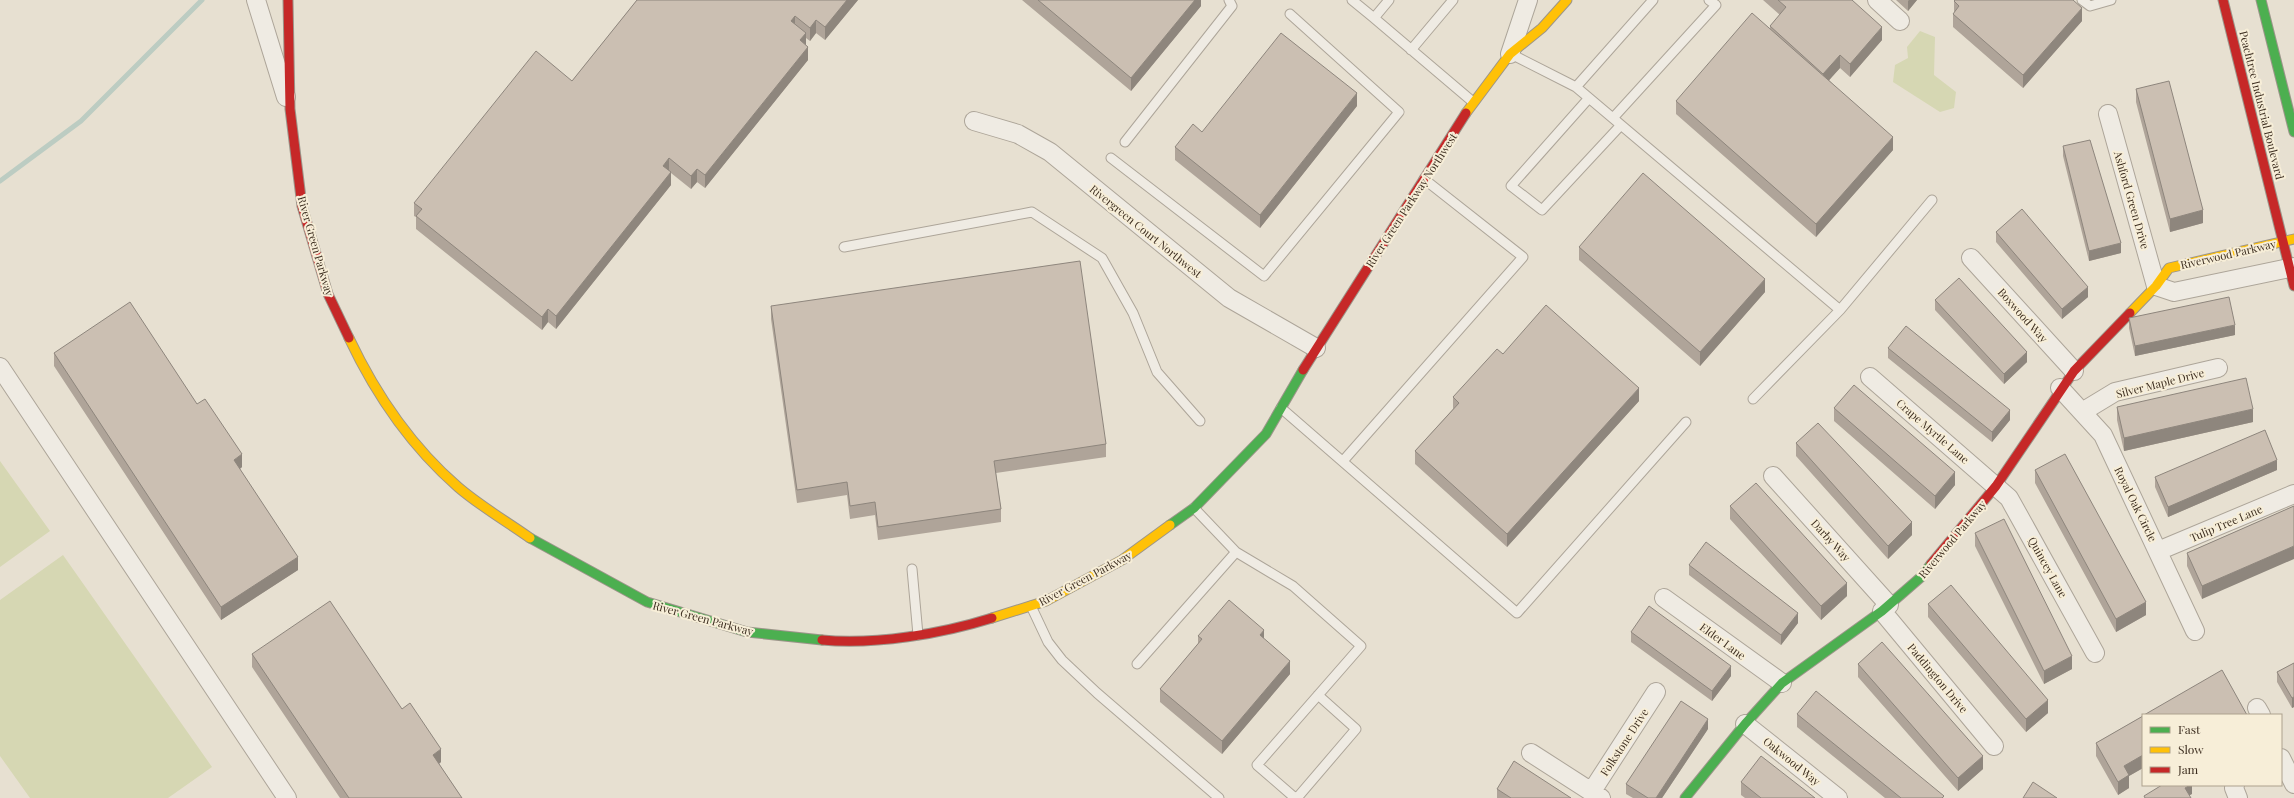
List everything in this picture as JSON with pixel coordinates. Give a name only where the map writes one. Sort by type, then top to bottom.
[{"type":"main road","name":"River Green Parkway","points":[[288,0],[290,109],[302,206],[328,294],[361,364],[406,433],[458,487],[540,544],[648,602],[754,632],[836,641],[918,635],[977,623],[1046,601],[1122,560],[1194,508],[1266,434],[1316,348]]},
{"type":"main road","name":"River Green Parkway Northwest","points":[[1316,348],[1473,102],[1510,54],[1542,28],[1567,0]]},
{"type":"main road","name":"Peachtree Industrial Boulevard","points":[[2223,0],[2284,241],[2292,267],[2294,286]]},
{"type":"main road","points":[[2261,0],[2294,132]]},
{"type":"main road","name":"Riverwood Parkway","points":[[1685,798],[1782,683],[1885,608],[1921,577],[1996,486],[2060,388],[2074,371],[2156,286],[2169,268],[2294,239]]},
{"type":"street","name":"River Green Parkway","points":[[256,0],[290,109]]},
{"type":"street","name":"River Green Parkway Northwest","points":[[1510,54],[1528,0]]},
{"type":"street","points":[[1877,0],[1900,21]]},
{"type":"street","name":"Ashford Green Drive","points":[[2108,114],[2156,286]]},
{"type":"street","name":"Rivergreen Court Northwest","points":[[974,121],[1018,134],[1050,152],[1229,298],[1316,348]]},
{"type":"street","name":"Boxwood Way","points":[[1971,258],[2074,371]]},
{"type":"street","points":[[2156,286],[2174,292],[2292,267]]},
{"type":"street","points":[[0,367],[287,798]]},
{"type":"street","name":"Silver Maple Drive","points":[[2082,412],[2115,392],[2218,368]]},
{"type":"street","name":"Crape Myrtle Lane","points":[[1870,377],[1996,486]]},
{"type":"street","name":"Royal Oak Circle","points":[[2060,388],[2103,435],[2195,631]]},
{"type":"street","name":"Darby Way","points":[[1773,476],[1885,608]]},
{"type":"street","name":"Quincey Lane","points":[[1996,486],[2009,498],[2095,653]]},
{"type":"street","name":"Tulip Tree Lane","points":[[2158,551],[2294,494]]},
{"type":"street","name":"Elder Lane","points":[[1664,598],[1782,683]]},
{"type":"street","name":"Paddington Drive","points":[[1885,608],[1994,746]]},
{"type":"street","name":"Folkstone Drive","points":[[1597,795],[1656,692]]},
{"type":"street","name":"Oakwood Way","points":[[1746,724],[1838,798]]},
{"type":"street","points":[[1531,753],[1597,795]]},
{"type":"street","points":[[2282,760],[2294,784]]},
{"type":"street","points":[[2235,786],[2238,798]]},
{"type":"lane","points":[[1125,142],[1232,6],[1229,0]]},
{"type":"lane","points":[[1352,0],[1473,102]]},
{"type":"lane","points":[[1374,18],[1389,0]]},
{"type":"lane","points":[[1411,50],[1453,0]]},
{"type":"lane","points":[[1576,87],[1653,0]]},
{"type":"lane","points":[[1613,118],[1716,5],[1709,0]]},
{"type":"lane","points":[[2082,0],[2090,6],[2110,0]]},
{"type":"lane","points":[[1111,158],[1264,276],[1399,112],[1290,14]]},
{"type":"lane","points":[[1510,54],[1576,87],[1840,310]]},
{"type":"lane","points":[[1589,98],[1511,186],[1542,210],[1621,125]]},
{"type":"lane","points":[[1343,462],[1523,257],[1424,179]]},
{"type":"lane","points":[[1753,398],[1840,310],[1932,200]]},
{"type":"lane","points":[[844,247],[1032,212],[1102,258],[1133,313],[1157,372],[1200,421]]},
{"type":"lane","points":[[1281,408],[1517,613],[1686,422]]},
{"type":"lane","points":[[1194,508],[1236,552],[1293,586],[1361,646],[1318,695],[1257,765],[1296,798],[1356,729],[1318,695]]},
{"type":"lane","points":[[1137,664],[1236,552]]},
{"type":"lane","points":[[912,569],[918,635]]},
{"type":"lane","points":[[1031,606],[1048,642],[1062,660],[1097,693],[1219,798]]},
{"type":"green space","points":[[1920,31],[1935,37],[1934,75],[1956,92],[1954,108],[1940,112],[1893,82],[1895,65],[1908,58],[1907,47]]},
{"type":"green space","points":[[0,461],[50,531],[0,567]]},
{"type":"green space","points":[[63,555],[212,767],[168,798],[30,798],[0,756],[0,600]]},
{"type":"building","points":[[637,0],[847,0],[825,27],[816,20],[810,28],[795,16],[791,21],[806,33],[800,40],[808,47],[705,175],[697,169],[691,176],[669,158],[663,166],[671,172],[556,316],[548,309],[542,317],[416,216],[422,209],[414,203],[536,51],[572,81]]},
{"type":"building","points":[[1038,0],[1195,0],[1131,78]]},
{"type":"building","points":[[1778,0],[1852,0],[1882,27],[1850,64],[1840,55],[1823,74],[1770,26],[1786,7]]},
{"type":"building","points":[[2073,0],[2082,8],[2023,75],[1953,14],[1959,6],[1954,1]]},
{"type":"building","points":[[1752,13],[1893,137],[1816,224],[1676,101]]},
{"type":"building","points":[[1281,33],[1357,93],[1260,215],[1175,147],[1193,124],[1202,132]]},
{"type":"building","points":[[2169,81],[2203,210],[2170,219],[2136,89]]},
{"type":"building","points":[[2090,140],[2121,243],[2089,251],[2063,146]]},
{"type":"building","points":[[1643,173],[1765,279],[1700,352],[1579,247]]},
{"type":"building","points":[[2022,209],[2088,287],[2062,309],[1996,232]]},
{"type":"building","points":[[1080,261],[1106,444],[994,461],[1001,509],[878,527],[875,502],[850,506],[847,482],[797,490],[771,306]]},
{"type":"building","points":[[1959,278],[2027,352],[2004,374],[1935,300]]},
{"type":"building","points":[[2229,297],[2235,325],[2135,346],[2129,318]]},
{"type":"building","points":[[130,302],[197,404],[205,399],[242,454],[234,460],[298,557],[221,607],[54,353]]},
{"type":"building","points":[[1546,305],[1639,388],[1507,534],[1415,451],[1459,403],[1453,397],[1497,349],[1503,354]]},
{"type":"building","points":[[1906,326],[2010,410],[1992,432],[1888,348]]},
{"type":"building","points":[[2246,378],[2253,409],[2124,438],[2117,407]]},
{"type":"building","points":[[1854,385],[1955,472],[1935,496],[1834,408]]},
{"type":"building","points":[[1818,423],[1912,522],[1888,546],[1796,443]]},
{"type":"building","points":[[2265,430],[2277,460],[2168,507],[2155,477]]},
{"type":"building","points":[[2065,454],[2146,602],[2116,619],[2035,470]]},
{"type":"building","points":[[1756,483],[1847,583],[1821,606],[1730,506]]},
{"type":"building","points":[[2294,506],[2294,546],[2202,586],[2187,553]]},
{"type":"building","points":[[2004,519],[2072,656],[2044,671],[1975,533]]},
{"type":"building","points":[[1706,542],[1798,613],[1781,635],[1689,565]]},
{"type":"building","points":[[1951,585],[2048,700],[2026,719],[1928,604]]},
{"type":"building","points":[[1229,600],[1264,630],[1260,635],[1290,661],[1222,741],[1160,689],[1202,639],[1198,636]]},
{"type":"building","points":[[330,601],[402,709],[410,703],[441,749],[433,755],[462,798],[349,798],[252,654]]},
{"type":"building","points":[[1649,606],[1731,666],[1712,691],[1631,632]]},
{"type":"building","points":[[1882,642],[1983,756],[1958,778],[1858,664]]},
{"type":"building","points":[[2294,663],[2294,697],[2292,698],[2277,672]]},
{"type":"building","points":[[2222,670],[2246,714],[2146,714]]},
{"type":"building","points":[[1816,691],[1944,796],[1942,798],[1901,798],[1797,714]]},
{"type":"building","points":[[1681,701],[1708,719],[1656,798],[1648,798],[1626,784]]},
{"type":"building","points":[[2142,717],[2142,756],[2124,766],[2129,775],[2118,782],[2096,743]]},
{"type":"building","points":[[1761,756],[1815,798],[1761,798],[1741,782]]},
{"type":"building","points":[[1514,761],[1571,798],[1511,798],[1497,789]]},
{"type":"building","points":[[2033,782],[2057,798],[2023,798]]},
{"type":"building","points":[[2160,786],[2188,786],[2185,788],[2191,798],[2145,798],[2144,796]]},
{"type":"waterway","points":[[0,181],[81,121],[202,0]]},
{"type":"traffic: fast","points":[[2261,0],[2294,132]]},
{"type":"traffic: fast","points":[[1170,525],[1194,508],[1266,434],[1303,370]]},
{"type":"traffic: fast","points":[[530,538],[647,602],[747,632],[822,640]]},
{"type":"traffic: fast","points":[[1685,798],[1745,724],[1782,683],[1882,611],[1921,577],[1931,564]]},
{"type":"traffic: slow","points":[[1466,113],[1510,54],[1542,28],[1567,0]]},
{"type":"traffic: slow","points":[[2130,313],[2156,286],[2169,268],[2294,239]]},
{"type":"traffic: slow","points":[[349,338],[359,359],[383,399],[425,455],[466,494],[530,538]]},
{"type":"traffic: slow","points":[[992,618],[1046,601],[1122,560],[1170,525]]},
{"type":"traffic: jam","points":[[288,0],[290,109],[302,206],[328,294],[349,338]]},
{"type":"traffic: jam","points":[[2223,0],[2294,286]]},
{"type":"traffic: jam","points":[[1303,370],[1466,113]]},
{"type":"traffic: jam","points":[[1931,564],[1996,486],[2074,371],[2130,313]]},
{"type":"traffic: jam","points":[[822,640],[864,641],[908,637],[951,629],[992,618]]}]
